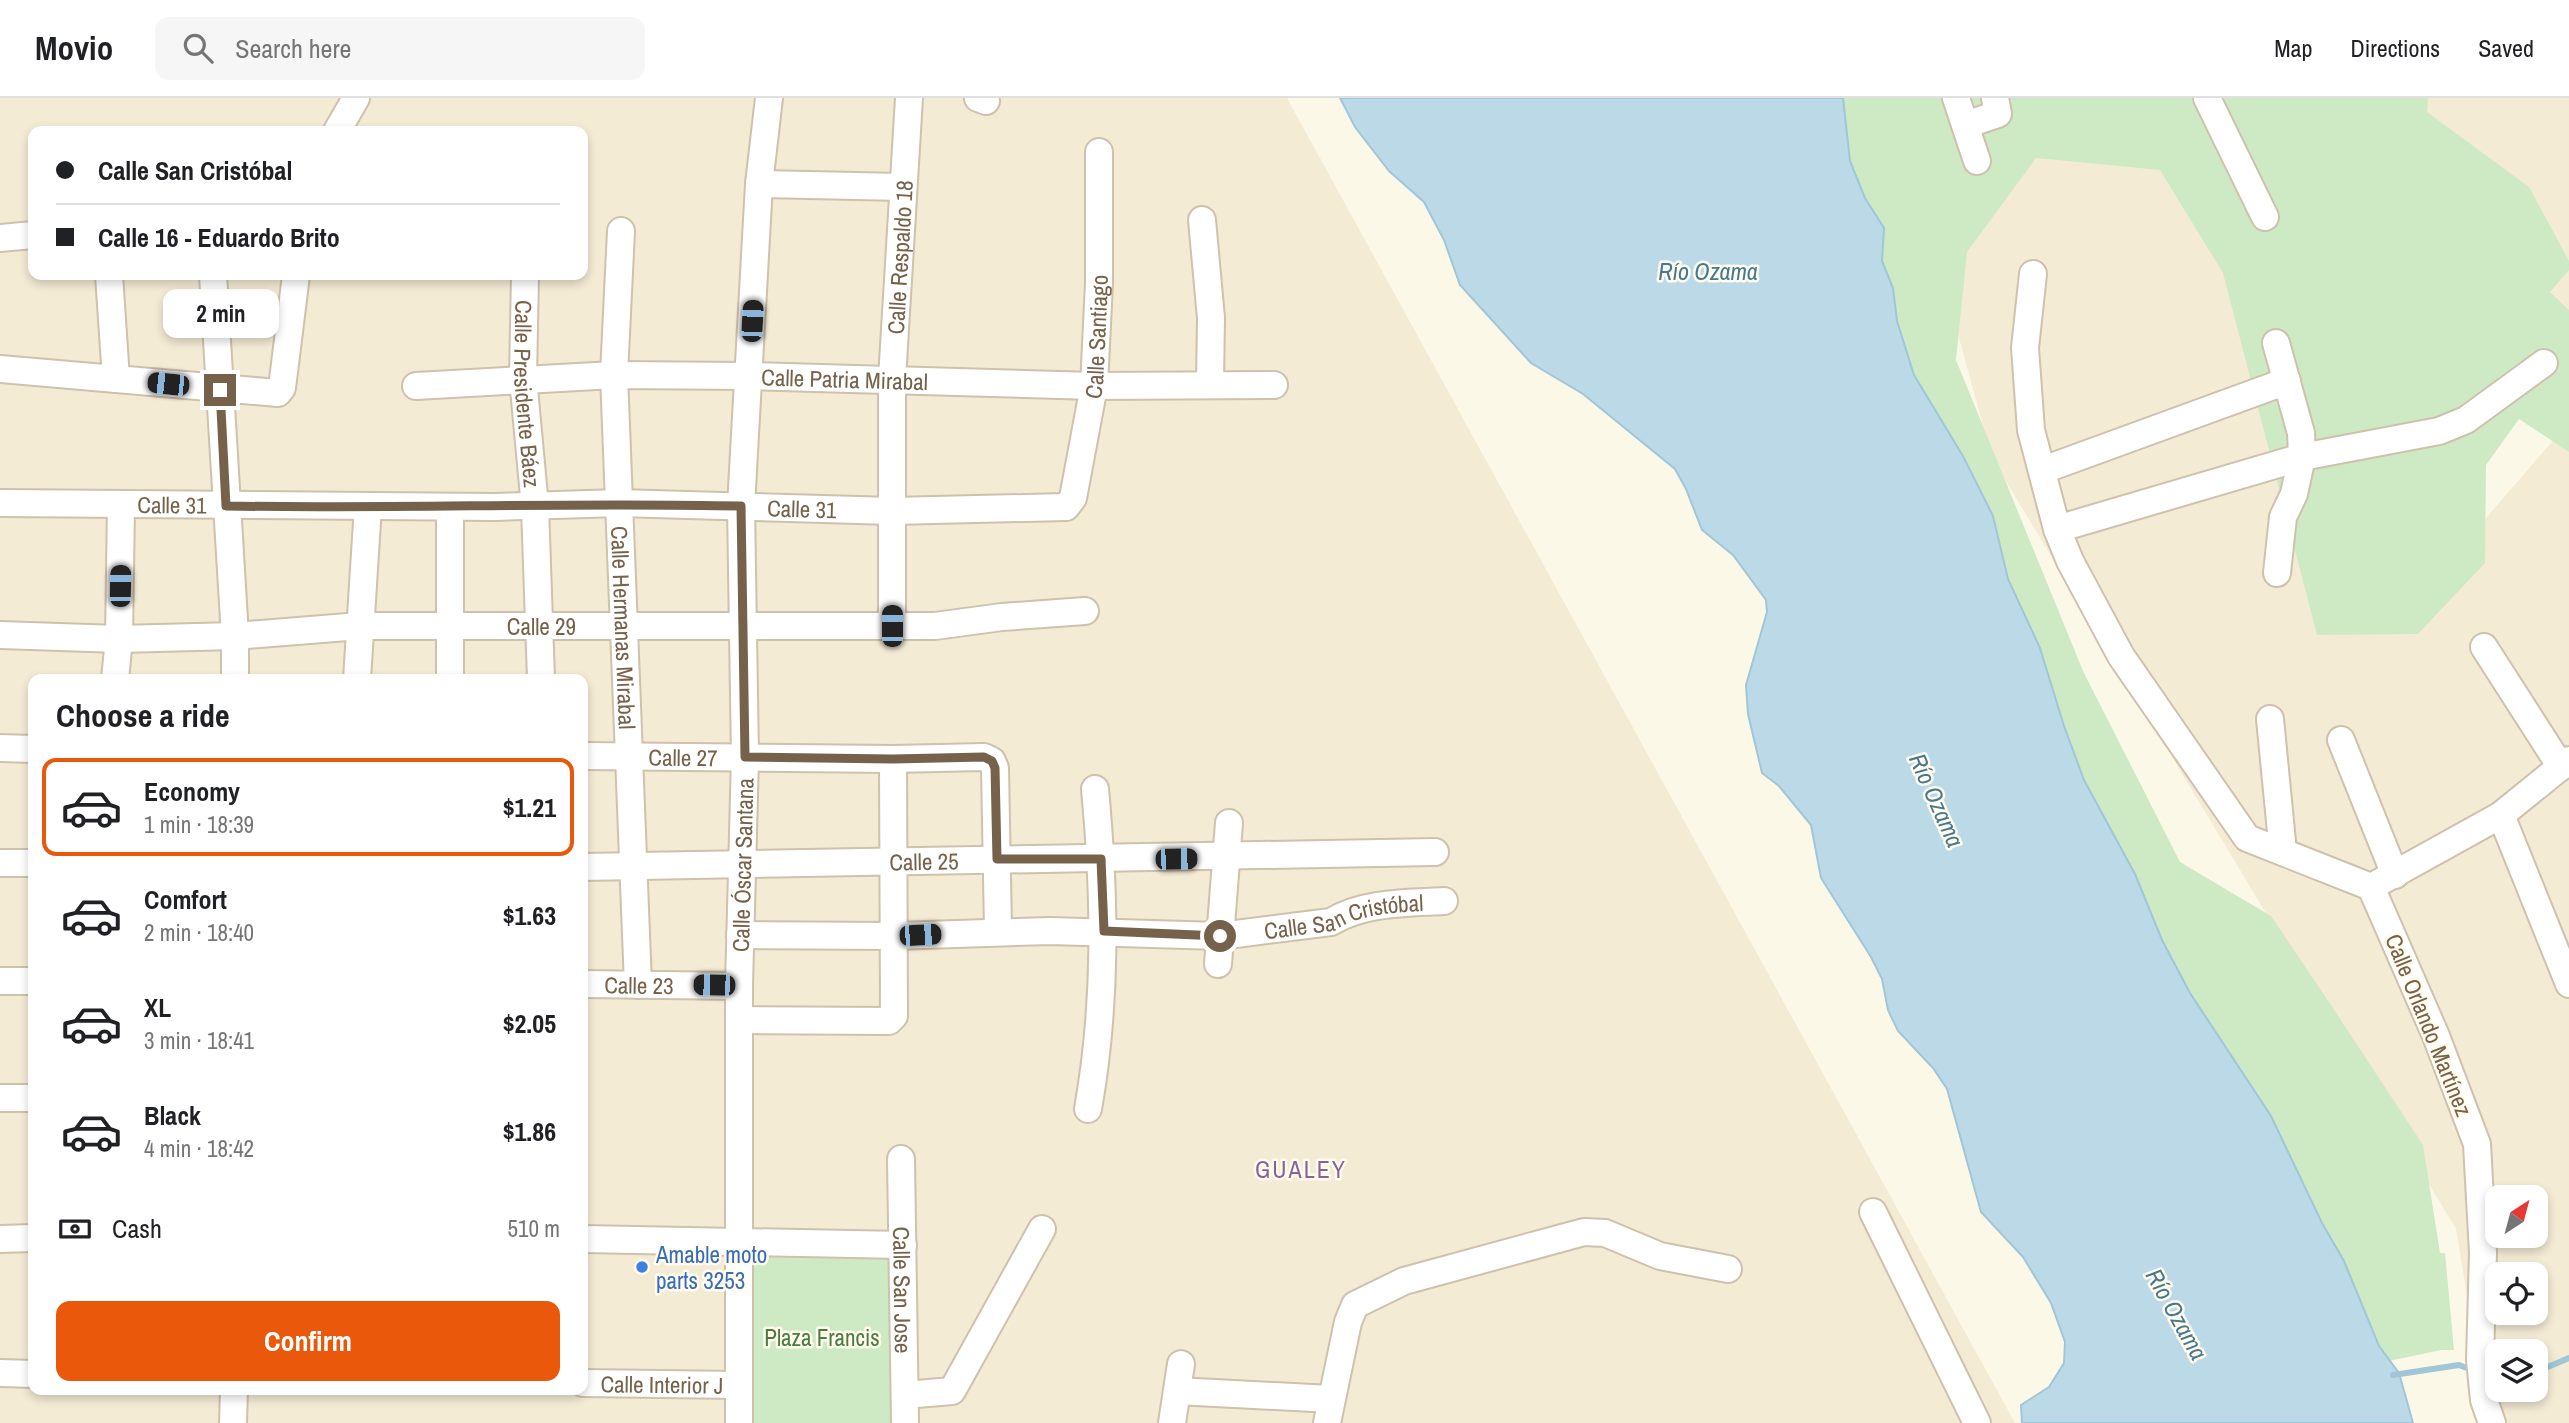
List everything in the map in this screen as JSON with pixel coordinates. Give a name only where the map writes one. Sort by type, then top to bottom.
[{"type":"street","points":[[340,126],[356,98]]},
{"type":"street","name":"Calle Óscar Santana","points":[[739,1423],[739,986],[745,757],[741,506],[759,184],[769,98]]},
{"type":"street","name":"Calle Respaldo 18","points":[[892,626],[892,379],[909,98]]},
{"type":"street","points":[[1956,98],[1977,161]]},
{"type":"street","points":[[1965,125],[1998,114],[1995,98]]},
{"type":"street","points":[[2207,98],[2265,217]]},
{"type":"street","name":"Calle Santiago","points":[[1055,508],[1066,507],[1073,498],[1094,386],[1100,283],[1099,152]]},
{"type":"street","points":[[759,184],[902,187]]},
{"type":"street","points":[[1202,220],[1211,318],[1210,383]]},
{"type":"street","name":"Calle Hermanas Mirabal","points":[[621,231],[614,376],[638,985]]},
{"type":"street","points":[[0,238],[28,235]]},
{"type":"street","points":[[2033,274],[2025,348],[2031,430],[2057,529],[2070,561],[2121,656],[2248,838],[2283,852],[2383,881],[2501,815],[2565,764],[2484,647]]},
{"type":"street","points":[[109,280],[116,379]]},
{"type":"street","points":[[213,280],[235,674]]},
{"type":"street","points":[[0,369],[278,393],[282,388],[295,280]]},
{"type":"street","name":"Calle Presidente Báez","points":[[526,280],[523,378],[536,507],[541,674]]},
{"type":"street","points":[[2276,343],[2301,433],[2302,457],[2294,494],[2283,517],[2277,573]]},
{"type":"street","points":[[2057,529],[2302,457],[2448,428],[2466,420],[2544,363]]},
{"type":"street","name":"Calle Patria Mirabal","points":[[416,386],[523,378],[614,376],[749,376],[1094,386],[1210,383],[1274,385]]},
{"type":"street","points":[[2043,470],[2287,381]]},
{"type":"street","name":"Calle 31","points":[[0,503],[536,507],[619,503],[892,511],[1055,508]]},
{"type":"street","points":[[116,674],[119,639],[121,505]]},
{"type":"street","points":[[357,674],[368,506]]},
{"type":"street","points":[[450,507],[450,674]]},
{"type":"street","name":"Calle 29","points":[[0,635],[119,639],[235,636],[359,626],[935,626],[1002,617],[1084,611]]},
{"type":"street","points":[[2270,719],[2283,852]]},
{"type":"street","name":"Calle Orlando Martínez","points":[[2340,740],[2383,881],[2436,1036],[2477,1144],[2483,1253],[2480,1360],[2488,1411]]},
{"type":"street","points":[[0,748],[28,749]]},
{"type":"street","name":"Calle 27","points":[[588,756],[893,759],[984,757],[992,761],[997,859]]},
{"type":"street","points":[[740,1020],[889,1021],[894,1016],[893,759]]},
{"type":"street","points":[[1088,1109],[1098,1031],[1104,931],[1095,789]]},
{"type":"street","points":[[2501,815],[2569,984]]},
{"type":"street","points":[[1218,964],[1229,823]]},
{"type":"street","name":"Calle 25","points":[[588,867],[741,867],[893,860],[1226,858],[1435,852]]},
{"type":"street","points":[[997,859],[998,931]]},
{"type":"street","points":[[0,863],[28,863]]},
{"type":"street","name":"Calle San Cristóbal","points":[[740,935],[894,936],[998,931],[1104,931],[1220,936],[1331,922],[1342,915],[1392,904],[1444,901]]},
{"type":"street","points":[[0,981],[28,981]]},
{"type":"street","name":"Calle 23","points":[[588,984],[739,986]]},
{"type":"street","points":[[0,1098],[28,1098]]},
{"type":"street","name":"Calle San Jose","points":[[901,1159],[905,1423]]},
{"type":"street","points":[[1873,1212],[1977,1423]]},
{"type":"street","points":[[905,1395],[952,1391],[1042,1229]]},
{"type":"street","points":[[1177,1391],[1329,1411],[1348,1322],[1355,1305],[1404,1281],[1584,1233],[1605,1233],[1660,1256],[1728,1269]]},
{"type":"street","points":[[0,1239],[28,1238]]},
{"type":"street","points":[[588,1239],[902,1245]]},
{"type":"street","points":[[1172,1423],[1181,1364]]},
{"type":"street","points":[[0,1373],[28,1374]]},
{"type":"street","name":"Calle Interior J","points":[[588,1383],[739,1385]]},
{"type":"street","points":[[233,1423],[234,1395]]},
{"type":"shaded area","points":[[0,98],[1287,98],[2015,1423],[0,1423]]},
{"type":"shaded area","points":[[1893,98],[2208,98],[2435,577],[2569,422],[2569,1423],[2488,1423],[2456,1229],[1992,458]]},
{"type":"shaded area","points":[[2360,98],[2569,98],[2569,349]]},
{"type":"green space","points":[[1843,98],[2428,98],[2427,112],[2529,187],[2569,261],[2569,270],[2550,292],[2569,310],[2569,452],[2519,419],[2486,465],[2485,563],[2418,634],[2317,635],[2223,273],[2160,170],[2036,158],[1967,252],[1956,360],[2083,671],[2180,862],[2271,916],[2423,1145],[2440,1253],[2445,1253],[2454,1350],[2441,1350],[2389,1361],[2379,1346],[2344,1261],[2322,1223],[2271,1116],[2190,993],[2162,940],[2135,874],[2084,780],[2040,648],[2008,579],[1993,516],[1964,456],[1914,375],[1897,321],[1893,288],[1882,261],[1884,228],[1865,198],[1850,161]]},
{"type":"green space","name":"Plaza Francis","points":[[747,1247],[896,1251],[898,1423],[745,1423]]},
{"type":"water","name":"Río Ozama","points":[[1340,98],[1843,98],[1850,161],[1865,198],[1884,228],[1882,261],[1893,288],[1897,321],[1914,375],[1963,456],[1993,516],[2008,579],[2040,648],[2084,780],[2135,874],[2162,940],[2190,993],[2271,1116],[2322,1223],[2344,1261],[2379,1346],[2399,1373],[2413,1423],[2022,1423],[2021,1405],[2049,1387],[2064,1363],[2065,1342],[2051,1303],[2023,1257],[1981,1212],[1947,1089],[1933,1068],[1898,1031],[1888,1010],[1882,979],[1871,957],[1821,878],[1811,825],[1779,786],[1762,773],[1748,714],[1746,685],[1767,612],[1766,600],[1733,555],[1702,530],[1675,469],[1583,394],[1531,363],[1460,285],[1444,240],[1424,202],[1389,171],[1355,127]]},
{"type":"waterway","points":[[2548,1367],[2569,1358]]},
{"type":"waterway","points":[[2393,1375],[2459,1365],[2475,1371]]},
{"type":"place","name":"Amable moto parts 3253","points":[[642,1267]]},
{"type":"district","name":"GUALEY","points":[[1301,1169]]},
{"type":"route","points":[[220,390],[226,506],[536,507],[619,503],[741,506],[745,757],[984,757],[992,761],[995,768],[997,859],[1101,859],[1104,931],[1220,936]]}]
